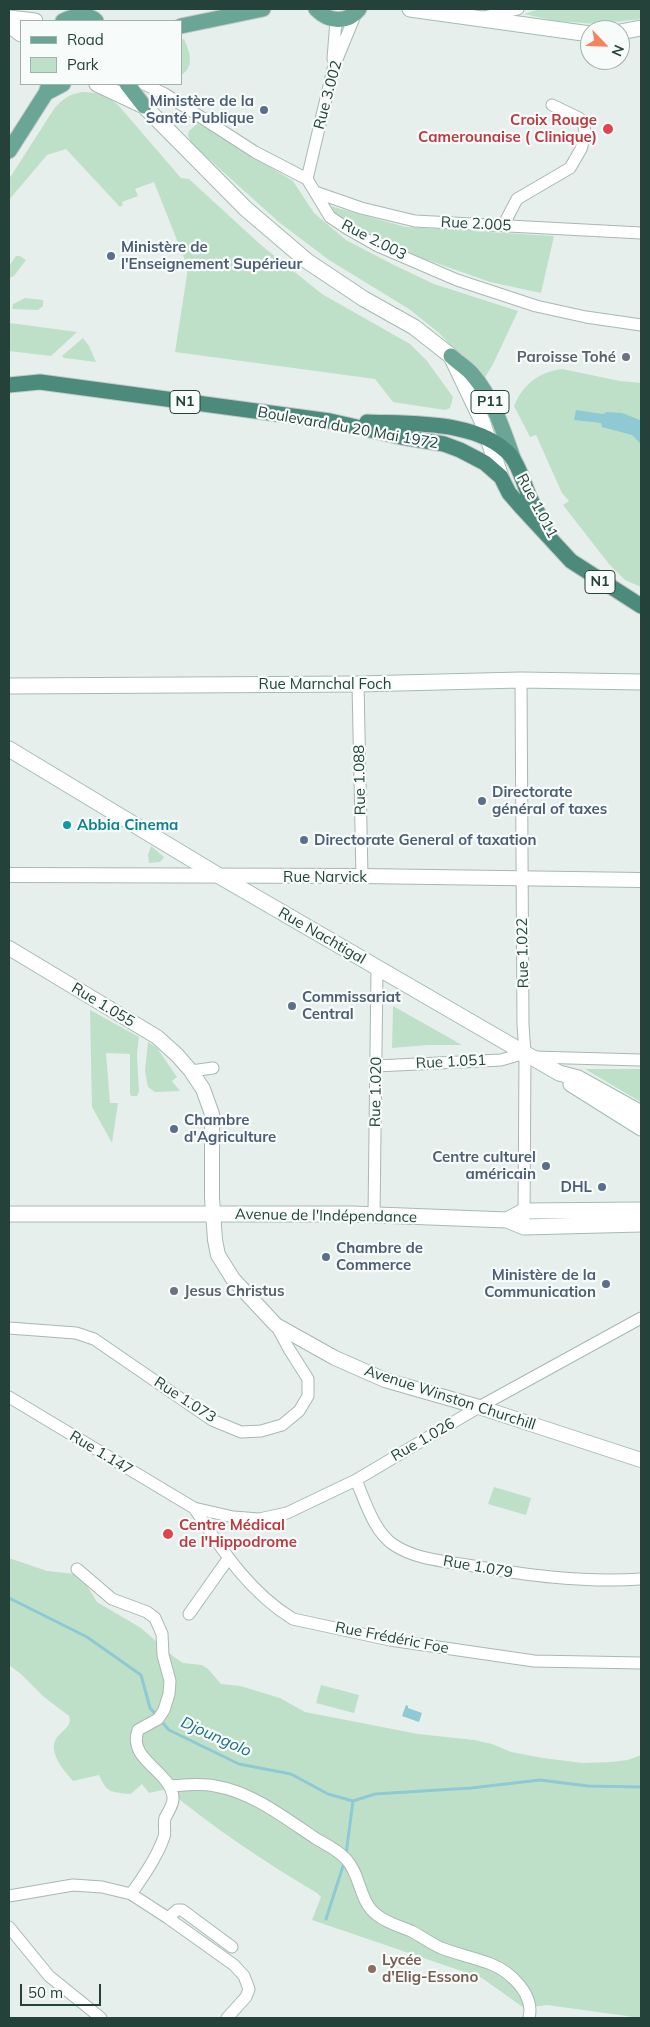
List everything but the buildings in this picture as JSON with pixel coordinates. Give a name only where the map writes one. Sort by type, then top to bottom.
[{"type":"highway","points":[[9,374],[40,382]]},
{"type":"highway","name":"Boulevard du 20 Mai 1972","points":[[9,385],[40,382],[330,421],[401,437],[444,444],[485,463],[501,477]]},
{"type":"highway","name":"N1","points":[[330,421],[407,424],[467,430],[498,444],[513,458]]},
{"type":"highway","name":"Rue 1.011","points":[[513,458],[530,499],[562,553]]},
{"type":"highway","name":"Rue 1.011","points":[[501,477],[509,492],[562,553],[596,579],[641,606]]},
{"type":"main road","points":[[182,26],[263,9]]},
{"type":"main road","points":[[316,9],[323,16],[336,20],[347,19],[358,11]]},
{"type":"main road","points":[[410,9],[580,33]]},
{"type":"main road","points":[[68,16],[95,16]]},
{"type":"main road","points":[[9,18],[26,20]]},
{"type":"main road","points":[[9,25],[20,33]]},
{"type":"main road","points":[[9,151],[47,89],[60,85]]},
{"type":"main road","points":[[99,85],[144,106]]},
{"type":"main road","points":[[128,85],[144,106],[246,209],[307,261],[364,299],[414,327],[451,356],[482,421],[501,477]]},
{"type":"main road","name":"P11","points":[[451,356],[471,373],[488,398],[513,458]]},
{"type":"main road","points":[[620,683],[641,676]]},
{"type":"main road","name":"Rue Marnchal Foch","points":[[9,686],[358,684],[521,680],[641,682]]},
{"type":"main road","name":"Rue Nachtigal","points":[[9,749],[221,877],[559,1073],[578,1078],[641,1113]]},
{"type":"main road","points":[[559,1073],[572,1085],[641,1128]]},
{"type":"main road","points":[[507,1220],[524,1211],[641,1210]]},
{"type":"main road","name":"Avenue de l'Indépendance","points":[[9,1214],[374,1215],[507,1220],[524,1227],[641,1224]]},
{"type":"street","points":[[482,18],[518,9]]},
{"type":"street","name":"Rue 3.002","points":[[307,179],[333,69],[358,11]]},
{"type":"street","points":[[333,69],[336,20]]},
{"type":"street","name":"Rue 2.003","points":[[146,85],[165,94],[255,152],[307,179],[330,216],[378,246],[457,280],[536,306],[586,317],[641,325]]},
{"type":"street","points":[[503,226],[518,199],[570,168],[581,149],[585,134],[584,125],[579,118],[552,105]]},
{"type":"street","name":"Rue 2.005","points":[[316,192],[361,208],[415,222],[641,233]]},
{"type":"street","name":"Rue 1.022","points":[[521,680],[522,879],[529,1055],[524,1227]]},
{"type":"street","name":"Rue 1.088","points":[[358,684],[362,876]]},
{"type":"street","name":"Rue Narvick","points":[[9,875],[362,876],[641,880]]},
{"type":"street","name":"Rue 1.055","points":[[9,948],[157,1038],[177,1055],[191,1071],[203,1089],[212,1114],[214,1214]]},
{"type":"street","name":"Rue 1.020","points":[[374,1215],[378,968]]},
{"type":"street","name":"Rue 1.051","points":[[376,1066],[502,1060],[529,1055],[641,1060]]},
{"type":"street","points":[[191,1071],[213,1068]]},
{"type":"street","name":"Avenue Winston Churchill","points":[[214,1214],[215,1240],[218,1255],[233,1279],[276,1325],[335,1358],[385,1380],[479,1407],[641,1460]]},
{"type":"street","name":"Rue 1.026","points":[[194,1508],[233,1517],[259,1519],[287,1513],[356,1480],[479,1407],[641,1318]]},
{"type":"street","name":"Rue 1.073","points":[[9,1328],[68,1332],[94,1340],[212,1420],[241,1432],[260,1431],[282,1425],[299,1411],[308,1396],[308,1379],[288,1349],[276,1325]]},
{"type":"street","name":"Rue 1.147","points":[[9,1397],[194,1508]]},
{"type":"street","name":"Rue 1.079","points":[[356,1480],[380,1532],[393,1545],[415,1556],[536,1577],[641,1579]]},
{"type":"street","name":"Rue Frédéric Foe","points":[[194,1508],[228,1559],[252,1586],[282,1612],[293,1618],[390,1640],[534,1661],[641,1663]]},
{"type":"street","points":[[189,1614],[228,1559]]},
{"type":"street","points":[[77,1569],[112,1599],[147,1612],[155,1618],[162,1634],[163,1655],[170,1681],[169,1694],[164,1710],[158,1719],[138,1730],[135,1737],[137,1748],[147,1763],[170,1786],[174,1799],[164,1824],[163,1839],[131,1894]]},
{"type":"street","points":[[170,1786],[198,1784],[216,1786],[246,1795],[285,1818],[346,1859],[359,1881],[367,1903],[375,1914],[388,1923],[409,1931],[440,1948],[493,1965],[511,1977],[524,1990],[528,1998],[529,2018]]},
{"type":"street","points":[[9,1896],[73,1885],[102,1887],[131,1894],[234,1965],[244,1976],[248,1989],[246,1997],[228,2018]]},
{"type":"street","points":[[168,1918],[177,1910],[182,1910],[232,1947]]},
{"type":"street","points":[[9,1927],[49,1976],[101,2018]]},
{"type":"green space","points":[[540,9],[641,9],[641,19],[580,20],[580,23],[556,21],[524,14]]},
{"type":"green space","points":[[184,39],[188,49],[190,64],[182,74],[182,40]]},
{"type":"green space","points":[[82,92],[102,95],[115,102],[181,178],[189,179],[261,245],[322,294],[410,344],[427,361],[453,397],[450,408],[445,410],[393,402],[375,379],[175,352],[188,268],[154,182],[135,189],[138,196],[122,202],[123,205],[120,207],[66,149],[47,155],[9,200],[9,179],[54,109],[66,98]]},
{"type":"green space","points":[[198,123],[293,181],[314,213],[346,240],[434,284],[518,311],[484,379],[438,332],[409,309],[329,260],[280,223],[192,144],[188,136],[189,131]]},
{"type":"green space","points":[[330,206],[406,227],[554,236],[541,293],[490,282],[419,257],[351,224],[336,214]]},
{"type":"green space","points":[[16,256],[26,260],[14,276],[9,278],[9,266]]},
{"type":"green space","points":[[25,298],[43,300],[43,306],[38,310],[12,309],[13,304]]},
{"type":"green space","points":[[10,323],[77,332],[51,356],[9,351]]},
{"type":"green space","points":[[83,338],[96,362],[64,358],[62,356]]},
{"type":"green space","points":[[562,369],[620,381],[641,383],[641,587],[625,580],[609,564],[563,505],[569,501],[562,493],[536,435],[530,437],[514,406],[522,391],[533,380],[546,373]]},
{"type":"green space","points":[[151,846],[164,857],[160,862],[149,863],[148,855]]},
{"type":"green space","points":[[393,1006],[462,1045],[392,1048]]},
{"type":"green space","points":[[90,1010],[139,1037],[137,1054],[139,1092],[137,1096],[131,1096],[130,1093],[130,1054],[106,1053],[110,1103],[118,1103],[112,1143],[92,1107]]},
{"type":"green space","points":[[148,1042],[157,1048],[177,1077],[172,1081],[180,1091],[155,1092],[148,1087],[145,1071]]},
{"type":"green space","points":[[585,1069],[641,1069],[641,1102]]},
{"type":"green space","points":[[494,1487],[531,1498],[526,1515],[488,1504]]},
{"type":"green space","points":[[9,1558],[47,1571],[75,1574],[84,1581],[97,1602],[141,1628],[183,1663],[202,1665],[221,1684],[240,1686],[280,1698],[305,1712],[418,1734],[474,1740],[492,1744],[511,1752],[543,1758],[583,1763],[628,1760],[641,1755],[641,2018],[547,2005],[524,2008],[482,1978],[312,1920],[321,1897],[317,1893],[240,1844],[167,1789],[149,1793],[142,1784],[131,1794],[115,1792],[105,1786],[99,1775],[73,1781],[58,1761],[54,1747],[58,1736],[70,1721],[69,1716],[44,1697],[9,1665]]},
{"type":"green space","points":[[321,1685],[359,1695],[354,1713],[316,1703]]},
{"type":"water","points":[[576,410],[603,414],[607,412],[622,413],[640,420],[641,444],[632,435],[602,427],[601,423],[574,420]]},
{"type":"water","points":[[406,1705],[408,1708],[422,1713],[419,1722],[402,1716]]},
{"type":"waterway","name":"Djoungolo","points":[[9,1598],[87,1637],[141,1675],[150,1708],[157,1716]]},
{"type":"waterway","name":"Djoungolo","points":[[161,1721],[169,1730],[239,1764],[291,1774],[328,1794],[353,1801],[375,1794],[471,1788],[540,1780],[588,1786],[641,1787]]},
{"type":"waterway","points":[[346,1854],[353,1801]]},
{"type":"waterway","points":[[326,1919],[344,1863]]},
{"type":"place","name":"Ministère de la Santé Publique","points":[[264,110]]},
{"type":"place","name":"Croix Rouge Camerounaise ( Clinique)","points":[[608,129]]},
{"type":"place","name":"Ministère de l'Enseignement Supérieur","points":[[111,256]]},
{"type":"place","name":"Paroisse Tohé","points":[[626,357]]},
{"type":"place","name":"Directorate général of taxes","points":[[482,801]]},
{"type":"place","name":"Abbia Cinema","points":[[67,825]]},
{"type":"place","name":"Directorate General of taxation","points":[[304,840]]},
{"type":"place","name":"Commissariat Central","points":[[292,1006]]},
{"type":"place","name":"Chambre d'Agriculture","points":[[174,1129]]},
{"type":"place","name":"Centre culturel américain","points":[[546,1166]]},
{"type":"place","name":"DHL","points":[[602,1187]]},
{"type":"place","name":"Chambre de Commerce","points":[[326,1257]]},
{"type":"place","name":"Ministère de la Communication","points":[[606,1284]]},
{"type":"place","name":"Jesus Christus","points":[[174,1291]]},
{"type":"place","name":"Centre Médical de l'Hippodrome","points":[[168,1534]]},
{"type":"place","name":"Lycée d'Elig-Essono","points":[[372,1969]]}]
